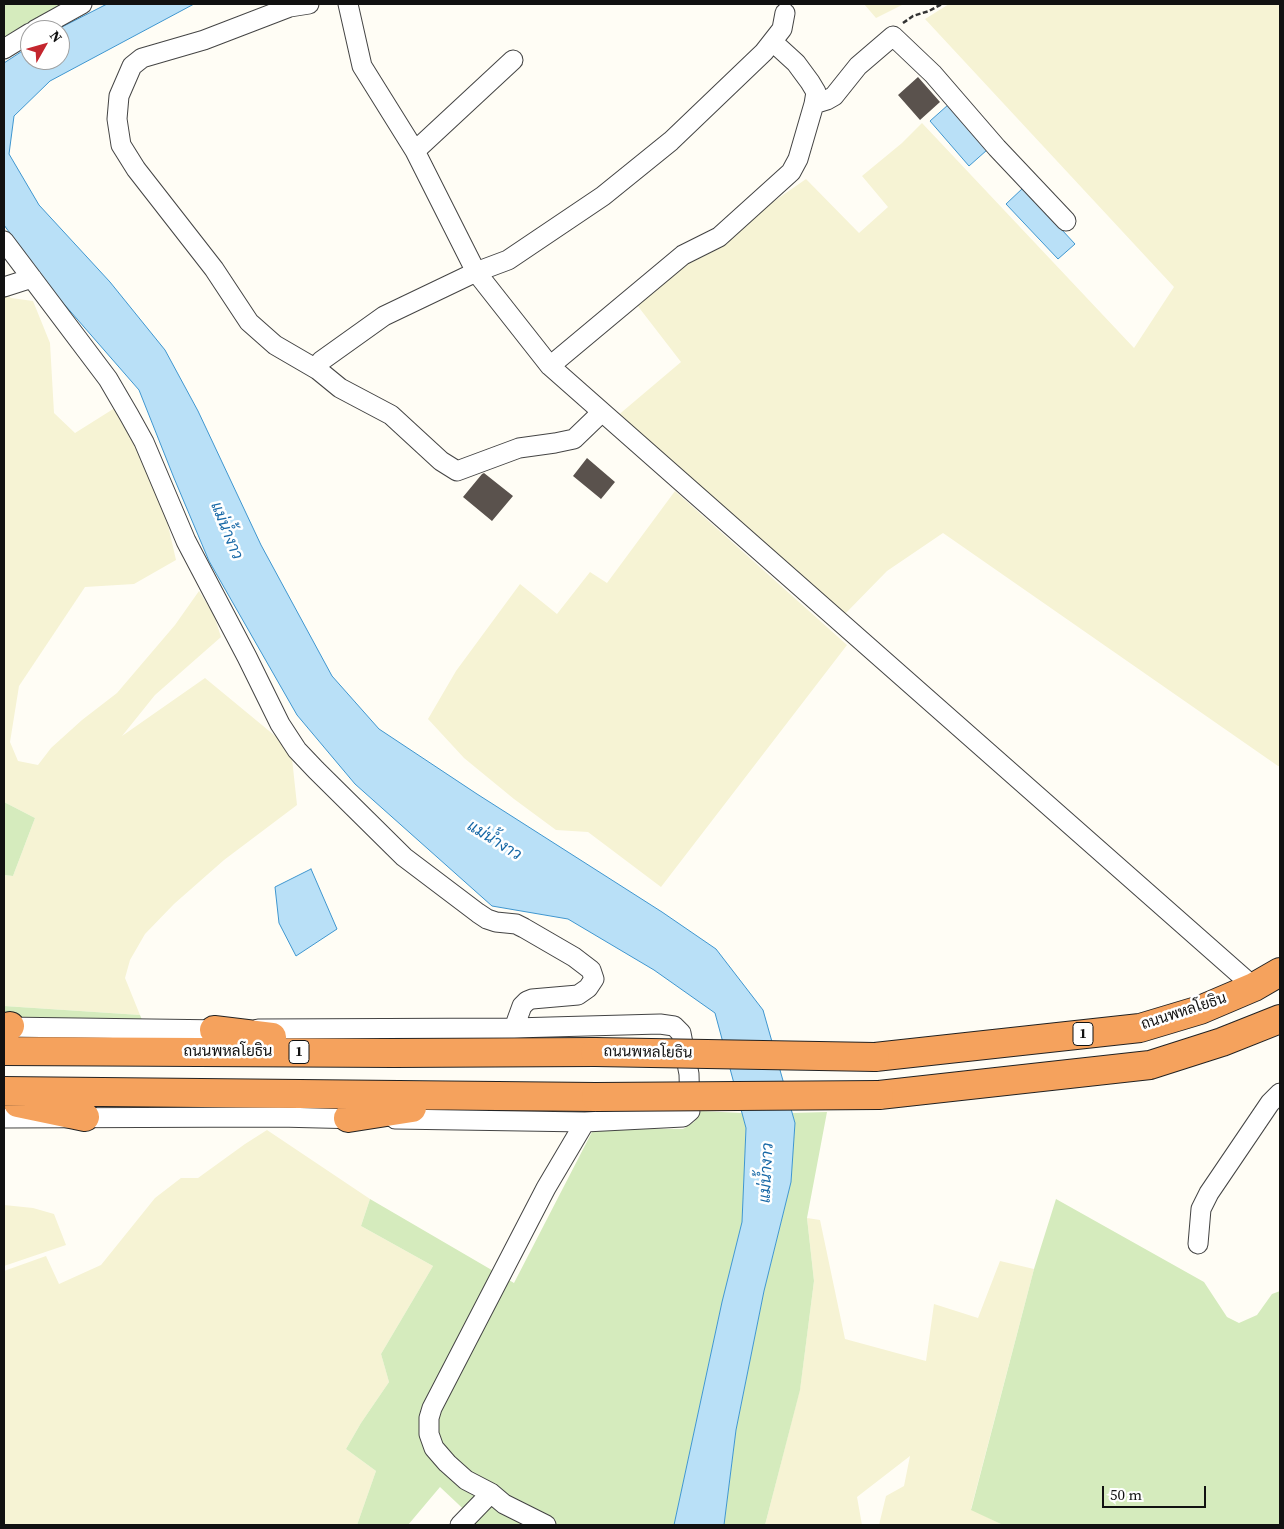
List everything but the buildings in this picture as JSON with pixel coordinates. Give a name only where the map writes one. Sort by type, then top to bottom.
[{"type":"highway","name":"ถนนพหลโยธิน","points":[[5,1033],[394,1053],[595,1052],[875,1057],[1140,1028],[1200,1010],[1254,988],[1280,972]]},
{"type":"highway","points":[[4,1091],[596,1097],[879,1095],[1150,1065],[1222,1042],[1280,1019]]},
{"type":"highway","points":[[214,1030],[394,1053]]},
{"type":"highway","points":[[348,1118],[485,1096]]},
{"type":"highway","points":[[4,1100],[86,1117]]},
{"type":"street","points":[[53,20],[82,4]]},
{"type":"street","points":[[309,4],[290,7],[204,40],[142,58],[132,66],[120,96],[117,119],[121,145],[136,169],[214,269],[249,322],[275,345],[318,370],[340,388],[391,415],[441,461],[457,471],[519,448],[555,443],[574,438],[602,412]]},
{"type":"street","points":[[348,4],[362,66],[415,151],[476,272],[550,366],[1254,988]]},
{"type":"street","points":[[318,370],[321,361],[384,316],[476,272],[508,260],[603,196],[670,141],[773,42],[782,29],[786,13]]},
{"type":"street","points":[[814,104],[831,99],[858,66],[893,36],[933,74],[997,148],[1066,221]]},
{"type":"street","points":[[4,49],[20,39]]},
{"type":"street","points":[[550,366],[684,255],[719,237],[791,172],[798,159],[816,92],[796,63],[773,42]]},
{"type":"street","points":[[415,151],[513,60]]},
{"type":"street","points":[[4,240],[108,379],[144,442],[186,540],[280,724],[298,750],[404,856],[478,913],[496,922],[516,924],[524,928],[574,956],[591,970],[594,979],[588,988],[578,995],[527,1001],[522,1006],[514,1028]]},
{"type":"street","points":[[4,287],[32,278]]},
{"type":"street","points":[[4,1118],[348,1118],[585,1122],[683,1118],[690,1111],[689,1074],[681,1033],[674,1026],[660,1024],[514,1028],[5,1033]]},
{"type":"street","points":[[1198,1244],[1202,1209],[1209,1193],[1270,1103],[1280,1093]]},
{"type":"street","points":[[546,1525],[504,1504],[491,1493],[466,1480],[447,1463],[434,1448],[429,1434],[429,1418],[432,1408],[546,1188],[585,1122]]},
{"type":"street","points":[[460,1525],[491,1493]]},
{"type":"path","points":[[893,36],[903,24],[914,16],[929,12],[942,4]]},
{"type":"shaded area","points":[[864,4],[904,4],[876,18]]},
{"type":"shaded area","points":[[949,4],[1280,4],[1280,766],[943,533],[887,571],[842,617],[616,417],[681,362],[637,305],[681,266],[806,179],[859,233],[888,207],[862,176],[902,143],[922,123],[1134,348],[1174,287],[925,19]]},
{"type":"shaded area","points":[[4,291],[11,298],[33,301],[50,343],[54,413],[75,433],[118,406],[149,473],[168,525],[176,560],[134,584],[85,587],[19,686],[10,742],[18,761],[38,765],[51,748],[82,720],[117,693],[175,625],[199,591],[214,615],[221,637],[155,695],[122,736],[205,678],[291,749],[297,805],[224,860],[174,904],[145,934],[130,960],[125,978],[140,1015],[4,1006],[4,875],[13,876],[35,818],[4,802]]},
{"type":"shaded area","points":[[675,491],[847,645],[661,887],[588,832],[556,830],[464,758],[428,719],[456,671],[520,584],[557,614],[590,572],[607,583]]},
{"type":"shaded area","points":[[267,1130],[370,1199],[361,1226],[433,1266],[381,1354],[389,1382],[346,1449],[376,1471],[357,1525],[4,1525],[4,1271],[46,1256],[59,1284],[101,1265],[155,1198],[181,1178],[198,1178]]},
{"type":"shaded area","points":[[4,1205],[33,1208],[54,1214],[66,1245],[4,1266]]},
{"type":"shaded area","points":[[807,1218],[820,1220],[845,1339],[926,1361],[934,1304],[978,1318],[1000,1261],[1034,1269],[971,1509],[1003,1525],[879,1525],[886,1496],[904,1486],[910,1456],[857,1497],[862,1525],[765,1525],[800,1389],[814,1281]]},
{"type":"green space","points":[[4,4],[72,4],[43,20],[20,20],[20,33],[4,42]]},
{"type":"green space","points":[[4,802],[35,818],[13,876],[4,875]]},
{"type":"green space","points":[[4,1006],[140,1015],[143,1022],[4,1018]]},
{"type":"green space","points":[[701,1111],[742,1113],[746,1128],[742,1222],[722,1302],[674,1525],[469,1525],[474,1519],[440,1487],[408,1525],[357,1525],[376,1471],[346,1449],[389,1382],[381,1354],[433,1266],[361,1226],[370,1199],[514,1283],[594,1128],[683,1129],[694,1122]]},
{"type":"green space","points":[[827,1112],[807,1218],[814,1281],[800,1390],[765,1525],[724,1525],[736,1430],[764,1291],[791,1182],[795,1123],[792,1113]]},
{"type":"green space","points":[[1056,1199],[1204,1282],[1227,1317],[1239,1323],[1257,1315],[1272,1294],[1280,1291],[1280,1525],[1003,1525],[971,1510],[1034,1269]]},
{"type":"water","name":"แม่น้ำงาว","points":[[107,4],[194,4],[50,81],[14,116],[9,154],[39,205],[110,282],[165,350],[198,411],[261,545],[332,676],[379,729],[716,949],[763,1010],[795,1123],[791,1182],[764,1291],[736,1430],[724,1525],[674,1525],[722,1302],[742,1222],[746,1128],[715,1013],[654,970],[568,919],[492,906],[355,784],[297,715],[209,561],[139,390],[50,288],[4,225],[4,63],[20,53],[20,70],[70,70],[70,23]]},
{"type":"water","points":[[948,105],[987,150],[969,166],[930,121]]},
{"type":"water","points":[[1023,188],[1075,244],[1058,259],[1006,204]]},
{"type":"water","points":[[311,869],[337,929],[296,956],[279,923],[275,887]]}]
